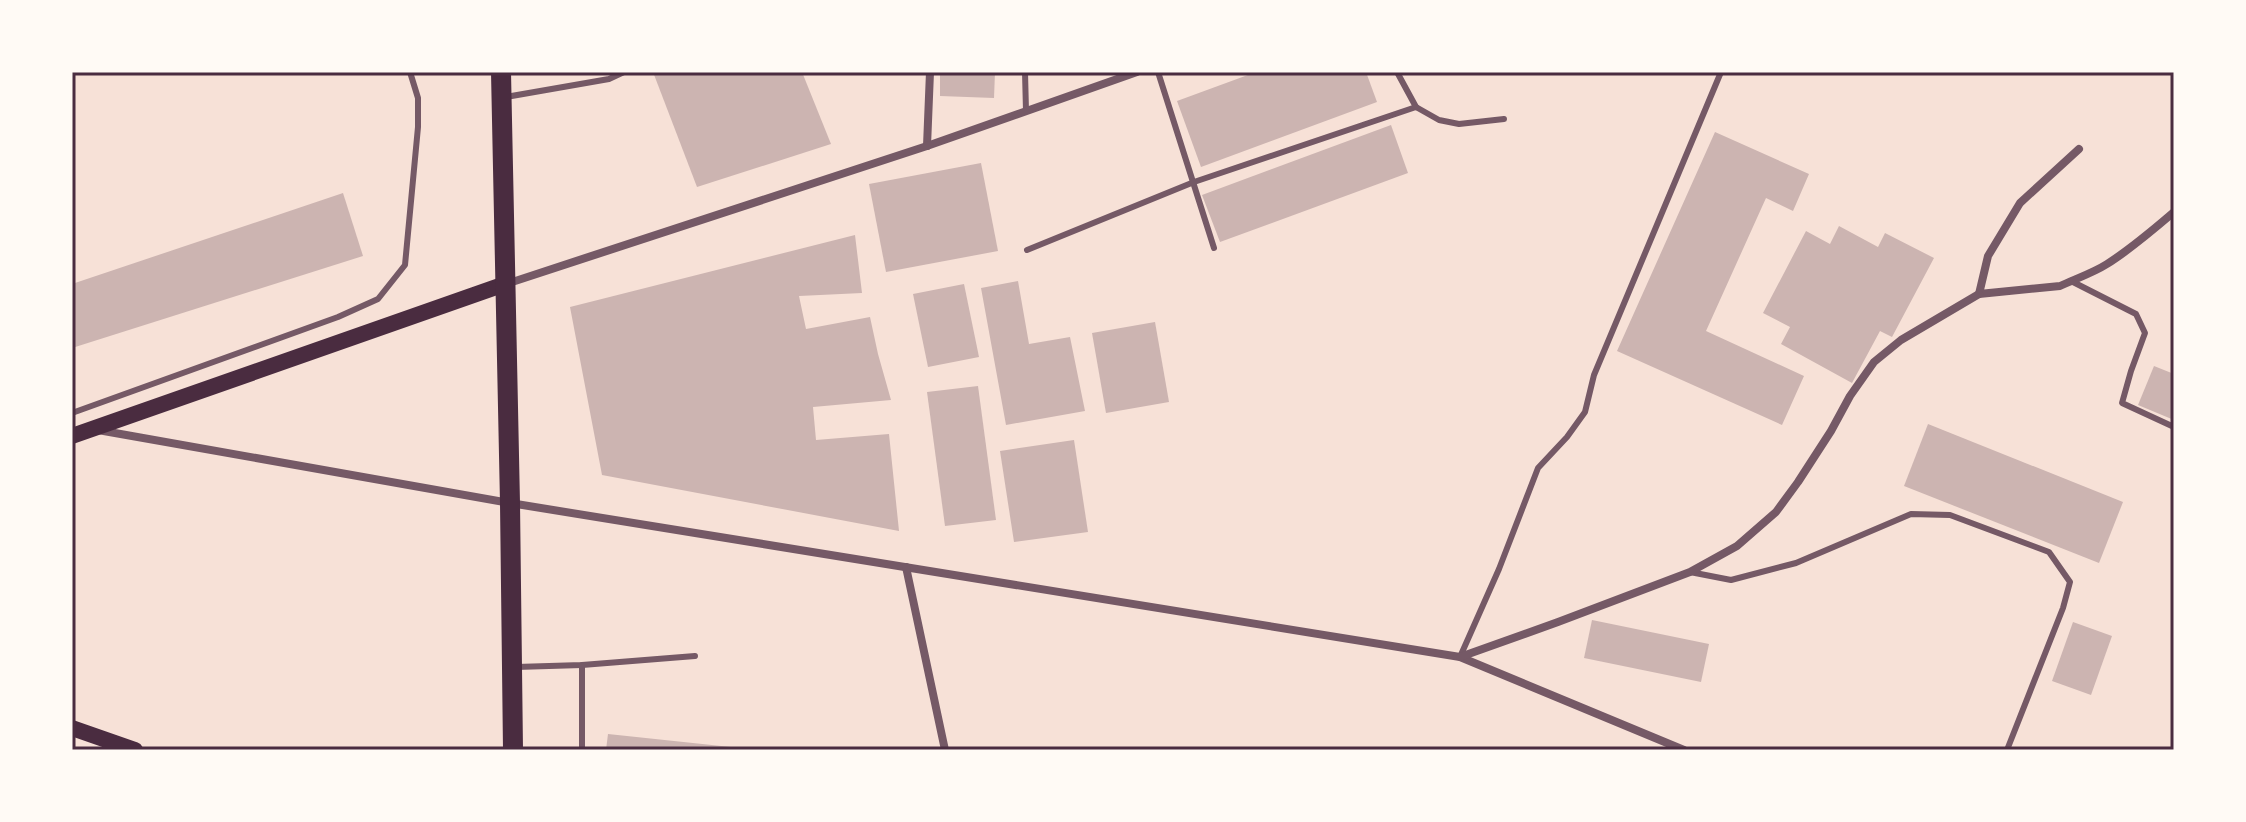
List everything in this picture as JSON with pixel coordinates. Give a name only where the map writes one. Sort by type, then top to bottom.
[{"type":"main road","points":[[501,72],[513,750]]},
{"type":"main road","points":[[72,436],[505,284]]},
{"type":"main road","points":[[72,728],[135,750]]},
{"type":"street","points":[[927,146],[930,72]]},
{"type":"street","points":[[505,284],[927,146],[1137,72]]},
{"type":"street","points":[[1979,294],[1988,256],[2020,203],[2079,149]]},
{"type":"street","points":[[1460,657],[1690,572],[1737,546],[1776,512],[1874,362],[1901,340],[1979,294],[2060,286],[2106,266],[2174,212]]},
{"type":"street","points":[[92,429],[510,503],[1460,657],[1684,750]]},
{"type":"street","points":[[906,567],[945,750]]},
{"type":"lane","points":[[72,413],[338,317],[378,299],[405,265],[418,127],[418,98],[410,72]]},
{"type":"lane","points":[[501,98],[609,79],[624,72]]},
{"type":"lane","points":[[1025,72],[1026,111]]},
{"type":"lane","points":[[1158,72],[1214,248]]},
{"type":"lane","points":[[1397,72],[1416,107],[1439,120],[1459,124],[1504,119]]},
{"type":"lane","points":[[1460,657],[1499,569],[1538,468],[1585,412],[1594,375],[1721,72]]},
{"type":"lane","points":[[1027,250],[1194,182],[1416,107]]},
{"type":"lane","points":[[2071,281],[2136,314],[2145,333],[2122,403],[2174,427]]},
{"type":"lane","points":[[1690,572],[1731,580],[1796,563],[1911,514],[1950,515],[2049,552],[2070,582],[2063,608],[2007,750]]},
{"type":"lane","points":[[512,667],[695,656]]},
{"type":"lane","points":[[582,665],[582,750]]},
{"type":"building","points":[[653,72],[802,72],[831,144],[697,187]]},
{"type":"building","points":[[940,72],[995,72],[994,98],[940,96]]},
{"type":"building","points":[[1256,72],[1366,72],[1377,102],[1201,167],[1177,101]]},
{"type":"building","points":[[1391,125],[1408,173],[1220,242],[1202,195]]},
{"type":"building","points":[[1715,132],[1809,174],[1793,211],[1766,198],[1706,331],[1804,376],[1782,425],[1617,351]]},
{"type":"building","points":[[981,163],[998,251],[886,272],[869,184]]},
{"type":"building","points":[[343,193],[363,256],[72,348],[72,284]]},
{"type":"building","points":[[1839,226],[1878,247],[1885,233],[1934,258],[1892,337],[1880,331],[1852,383],[1781,344],[1790,327],[1763,313],[1806,231],[1830,244]]},
{"type":"building","points":[[855,235],[862,293],[799,296],[806,329],[870,317],[891,400],[813,407],[816,440],[889,434],[899,531],[602,475],[570,307]]},
{"type":"building","points":[[1018,281],[1029,344],[1070,337],[1085,411],[1006,425],[981,288]]},
{"type":"building","points":[[964,284],[979,357],[928,367],[913,294]]},
{"type":"building","points":[[1155,322],[1169,402],[1106,413],[1092,333]]},
{"type":"building","points":[[2154,366],[2174,374],[2174,420],[2138,405]]},
{"type":"building","points":[[978,386],[996,520],[945,526],[927,392]]},
{"type":"building","points":[[1928,424],[2123,502],[2099,563],[1904,486]]},
{"type":"building","points":[[1074,440],[1088,532],[1014,542],[1000,451]]},
{"type":"building","points":[[1592,620],[1709,644],[1701,682],[1584,658]]},
{"type":"building","points":[[2073,622],[2112,636],[2091,695],[2052,681]]},
{"type":"building","points":[[608,734],[740,748],[740,750],[606,750]]}]
